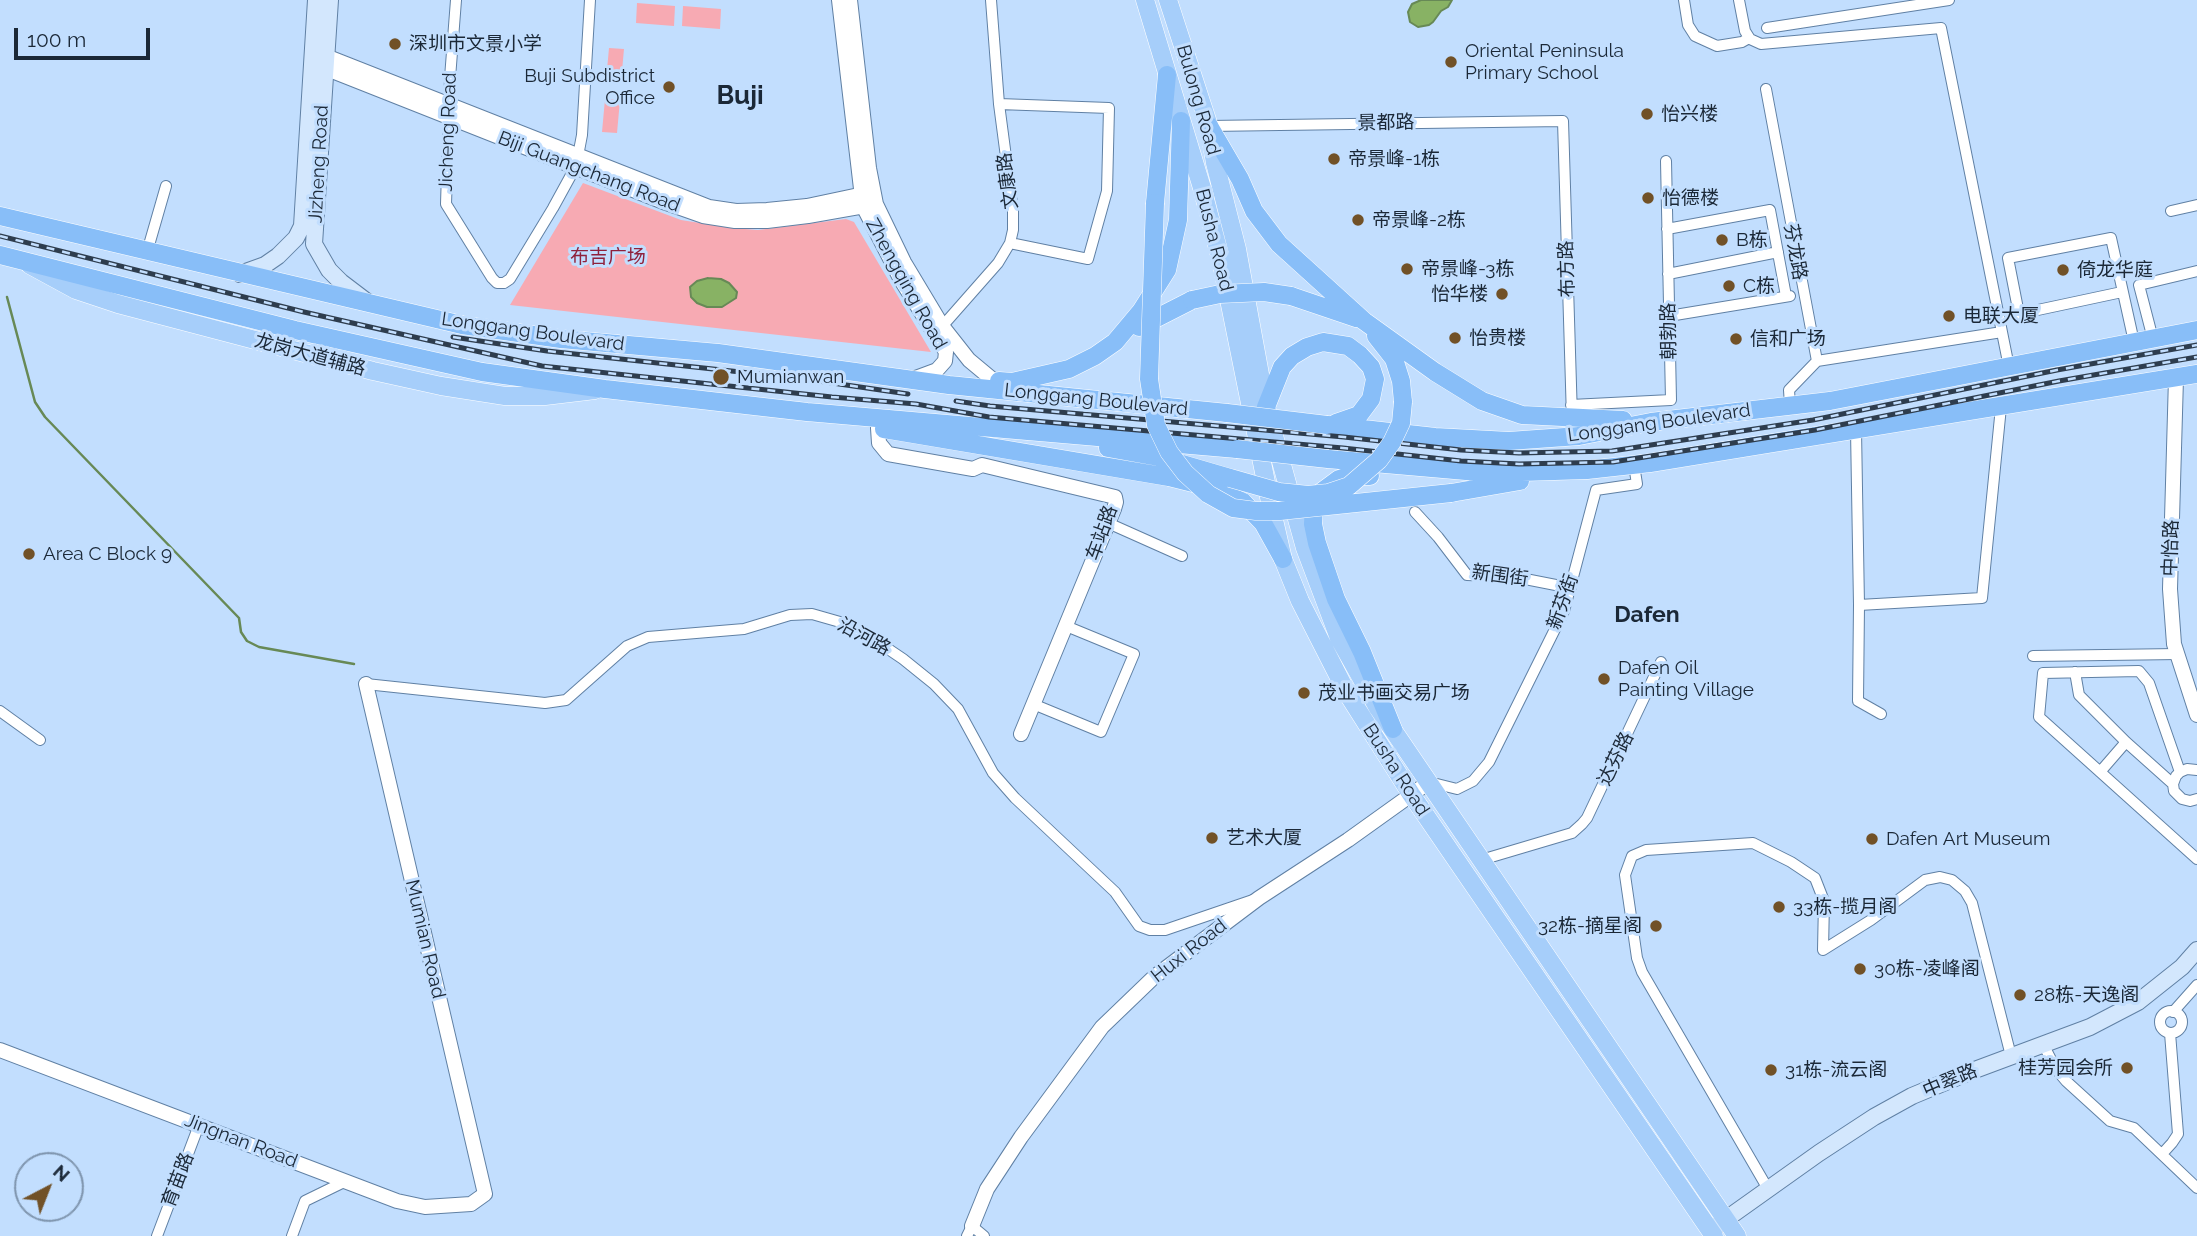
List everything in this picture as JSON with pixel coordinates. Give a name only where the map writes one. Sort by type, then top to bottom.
[{"type":"highway","points":[[1167,75],[1155,203],[1149,379],[1156,425],[1169,452],[1185,472],[1208,494],[1233,508],[1280,512],[1451,492],[1577,471]]},
{"type":"highway","points":[[1115,342],[1142,311],[1167,270],[1178,220],[1181,121]]},
{"type":"highway","points":[[1209,126],[1240,179],[1254,211],[1279,244],[1364,321],[1435,372],[1482,401],[1522,415],[1572,411],[1651,422]]},
{"type":"highway","name":"Longgang Boulevard","points":[[0,216],[462,325],[561,339],[718,353],[949,385],[1435,437],[1509,440],[1578,436],[1651,422],[1830,401],[2197,330]]},
{"type":"highway","name":"Longgang Boulevard","points":[[3,257],[295,330],[482,372],[807,412],[1489,473],[1577,471],[1634,465],[2197,374]]},
{"type":"highway","points":[[878,428],[1099,447],[1158,457],[1279,492],[1308,495],[1328,493],[1349,486],[1379,460],[1401,423],[1403,402],[1401,380],[1394,359],[1364,321],[1291,296],[1264,292],[1220,294],[1192,300],[1155,318],[1069,369],[1012,382],[993,380],[949,385]]},
{"type":"highway","points":[[1266,407],[1282,367],[1292,356],[1323,342],[1348,346],[1371,367],[1376,379],[1371,399],[1359,415],[1328,425]]},
{"type":"highway","points":[[807,412],[878,428],[1169,477],[1213,488],[1243,502],[1263,523],[1283,559]]},
{"type":"highway","points":[[1393,729],[1362,652],[1336,599],[1317,543],[1313,524],[1314,506],[1320,492],[1331,483],[1349,476],[1456,477],[1489,473]]},
{"type":"main road","name":"Jizheng Road","points":[[316,0],[319,60],[314,244],[329,270],[371,305]]},
{"type":"main road","name":"Jizheng Road","points":[[240,274],[265,265],[278,256],[296,238],[302,226],[319,60],[330,0]]},
{"type":"main road","name":"Bulong Road","points":[[1145,0],[1181,121]]},
{"type":"main road","name":"Bulong Road","points":[[1169,2],[1209,126],[1215,163],[1237,249],[1266,407]]},
{"type":"main road","name":"Busha Road","points":[[1181,121],[1221,260],[1241,368],[1283,559],[1300,601],[1347,693],[1411,794],[1712,1233]]},
{"type":"main road","name":"Busha Road","points":[[1266,407],[1305,548],[1339,638],[1378,708],[1737,1236]]},
{"type":"main road","name":"中翠路","points":[[1712,1233],[1768,1189],[1884,1112],[1912,1096],[2090,1027],[2138,1002],[2182,967],[2197,950]]},
{"type":"street","name":"Jicheng Road","points":[[456,0],[446,204],[497,283],[504,284],[510,279],[553,208],[576,162]]},
{"type":"street","points":[[576,162],[582,135],[590,0]]},
{"type":"street","name":"Zhengqing Road","points":[[839,0],[869,199],[939,330],[946,352],[945,361],[937,370],[910,380]]},
{"type":"street","name":"Zhengqing Road","points":[[850,0],[869,199]]},
{"type":"street","name":"文康路","points":[[939,330],[998,263],[1010,243],[1013,230],[991,0]]},
{"type":"street","points":[[1684,0],[1688,25],[1695,36],[1717,46],[1742,42],[1749,38]]},
{"type":"street","points":[[1739,0],[1743,26],[1749,38],[1765,44],[1941,28],[2009,367]]},
{"type":"street","points":[[1766,28],[1949,0]]},
{"type":"street","name":"Biji Guangchang Road","points":[[319,60],[576,162],[709,207],[736,211],[766,210],[869,199]]},
{"type":"street","name":"芬龙路","points":[[1766,89],[1817,361]]},
{"type":"street","points":[[999,104],[1110,108],[1107,191],[1088,259],[1010,243]]},
{"type":"street","name":"景都路","points":[[1209,126],[1563,121]]},
{"type":"street","name":"布方路","points":[[1563,121],[1572,411]]},
{"type":"street","name":"朝勃路","points":[[1572,411],[1671,400],[1666,162]]},
{"type":"street","points":[[147,252],[166,186]]},
{"type":"street","points":[[2171,211],[2197,205]]},
{"type":"street","points":[[1667,229],[1770,210],[1786,296]]},
{"type":"street","points":[[2122,292],[2019,314],[2008,258],[2111,238],[2134,342]]},
{"type":"street","points":[[1668,274],[1778,252]]},
{"type":"street","points":[[2153,339],[2139,285],[2197,271]]},
{"type":"street","points":[[1669,316],[1803,293]]},
{"type":"street","name":"Zhengqing Road","points":[[939,330],[993,380]]},
{"type":"street","points":[[1790,405],[1789,390],[1817,361],[2002,332]]},
{"type":"street","name":"中怡路","points":[[2176,378],[2170,589],[2174,644],[2197,716]]},
{"type":"street","points":[[1859,605],[1982,598],[2001,407]]},
{"type":"street","name":"车站路","points":[[878,428],[879,443],[888,454],[973,469],[982,465],[1115,497],[1116,502],[1108,523],[1021,734]]},
{"type":"street","points":[[1856,430],[1858,701],[1881,714]]},
{"type":"street","name":"新芬街","points":[[1429,782],[1457,789],[1473,781],[1489,762],[1564,611],[1596,490],[1637,484],[1634,465]]},
{"type":"street","name":"新围街","points":[[1415,512],[1467,575],[1515,577],[1571,588]]},
{"type":"street","points":[[1108,523],[1182,556]]},
{"type":"street","name":"沿河路","points":[[366,684],[545,703],[566,700],[627,646],[648,637],[744,629],[790,615],[812,614],[847,624],[866,634],[934,684],[958,709],[993,773],[1115,892],[1139,926],[1150,930],[1165,930],[1234,904],[1259,898]]},
{"type":"street","points":[[1033,704],[1101,732],[1134,654],[1066,626]]},
{"type":"street","points":[[2033,656],[2178,654]]},
{"type":"street","name":"达芬路","points":[[1481,860],[1572,834],[1587,818],[1661,662]]},
{"type":"street","points":[[2180,772],[2149,683],[2140,671],[2043,673],[2039,717],[2197,859]]},
{"type":"street","points":[[2075,672],[2079,695],[2173,785],[2182,799],[2197,799]]},
{"type":"street","name":"Mumian Road","points":[[366,684],[485,1194]]},
{"type":"street","points":[[0,711],[40,740]]},
{"type":"street","points":[[2101,772],[2126,742]]},
{"type":"street","points":[[2173,785],[2180,772],[2187,769],[2197,771]]},
{"type":"street","name":"Huxi Road","points":[[974,1233],[987,1189],[1021,1137],[1102,1027],[1154,977],[1259,898],[1348,840],[1429,782]]},
{"type":"street","points":[[1768,1189],[1642,972],[1637,958],[1625,875],[1633,856],[1646,850],[1753,843],[1791,862],[1815,878],[1824,901],[1823,950],[1871,920],[1924,880],[1940,877],[1952,880],[1965,891],[1972,902],[2011,1056]]},
{"type":"street","points":[[2162,1154],[2178,1133],[2170,1033],[2182,1026],[2181,1018],[2174,1012],[2197,985]]},
{"type":"street","points":[[2043,1044],[2056,1069],[2066,1081],[2110,1121],[2134,1128],[2197,1188]]},
{"type":"street","name":"Jingnan Road","points":[[0,1050],[397,1201],[425,1207],[471,1204],[485,1194]]},
{"type":"street","name":"育苗路","points":[[157,1236],[199,1125]]},
{"type":"street","points":[[292,1236],[305,1201],[346,1181]]},
{"type":"green space","points":[[637,3],[675,6],[674,26],[636,23]]},
{"type":"green space","points":[[683,6],[721,9],[720,29],[682,26]]},
{"type":"green space","points":[[609,48],[624,49],[621,82],[606,81]]},
{"type":"green space","points":[[605,99],[620,100],[617,133],[602,132]]},
{"type":"green space","name":"布吉广场","points":[[583,183],[681,220],[732,228],[758,230],[846,219],[854,222],[931,352],[510,305]]},
{"type":"shaded area","points":[[1421,0],[1452,0],[1433,22],[1418,27],[1410,22],[1408,12],[1412,4]]},
{"type":"shaded area","points":[[708,278],[729,283],[737,292],[736,298],[722,307],[707,307],[697,303],[691,297],[690,287],[697,281]]},
{"type":"waterway","points":[[7,297],[35,402],[45,417],[239,618],[241,632],[247,641],[259,647],[354,664]]},
{"type":"railway","points":[[0,236],[304,312],[542,366],[916,404],[989,417],[1461,461],[1519,464],[1613,462],[1815,430],[2059,381],[2197,357]]},
{"type":"railway","points":[[453,337],[547,351],[805,379],[908,394]]},
{"type":"railway","points":[[956,401],[1461,450],[1519,453],[1612,451],[1813,420],[2057,370],[2197,345]]},
{"type":"place","name":"深圳市文景小学","points":[[395,44]]},
{"type":"place","name":"Oriental Peninsula Primary School","points":[[1451,62]]},
{"type":"place","name":"Buji Subdistrict Office","points":[[669,87]]},
{"type":"place","name":"怡兴楼","points":[[1647,114]]},
{"type":"place","name":"帝景峰-1栋","points":[[1334,159]]},
{"type":"place","name":"怡德楼","points":[[1648,198]]},
{"type":"place","name":"帝景峰-2栋","points":[[1358,220]]},
{"type":"place","name":"B栋","points":[[1722,240]]},
{"type":"place","name":"帝景峰-3栋","points":[[1407,269]]},
{"type":"place","name":"倚龙华庭","points":[[2063,270]]},
{"type":"place","name":"C栋","points":[[1729,286]]},
{"type":"place","name":"怡华楼","points":[[1502,294]]},
{"type":"place","name":"电联大厦","points":[[1949,316]]},
{"type":"place","name":"怡贵楼","points":[[1455,338]]},
{"type":"place","name":"信和广场","points":[[1736,339]]},
{"type":"place","name":"Mumianwan","points":[[721,377]]},
{"type":"place","name":"Area C Block 9","points":[[29,554]]},
{"type":"place","name":"Dafen Oil Painting Village","points":[[1604,679]]},
{"type":"place","name":"茂业书画交易广场","points":[[1304,693]]},
{"type":"place","name":"艺术大厦","points":[[1212,838]]},
{"type":"place","name":"Dafen Art Museum","points":[[1872,839]]},
{"type":"place","name":"33栋-揽月阁","points":[[1779,907]]},
{"type":"place","name":"32栋-摘星阁","points":[[1656,926]]},
{"type":"place","name":"30栋-凌峰阁","points":[[1860,969]]},
{"type":"place","name":"28栋-天逸阁","points":[[2020,995]]},
{"type":"place","name":"桂芳园会所","points":[[2127,1068]]},
{"type":"place","name":"31栋-流云阁","points":[[1771,1070]]},
{"type":"district","name":"Buji","points":[[740,96]]},
{"type":"district","name":"Dafen","points":[[1647,615]]}]
